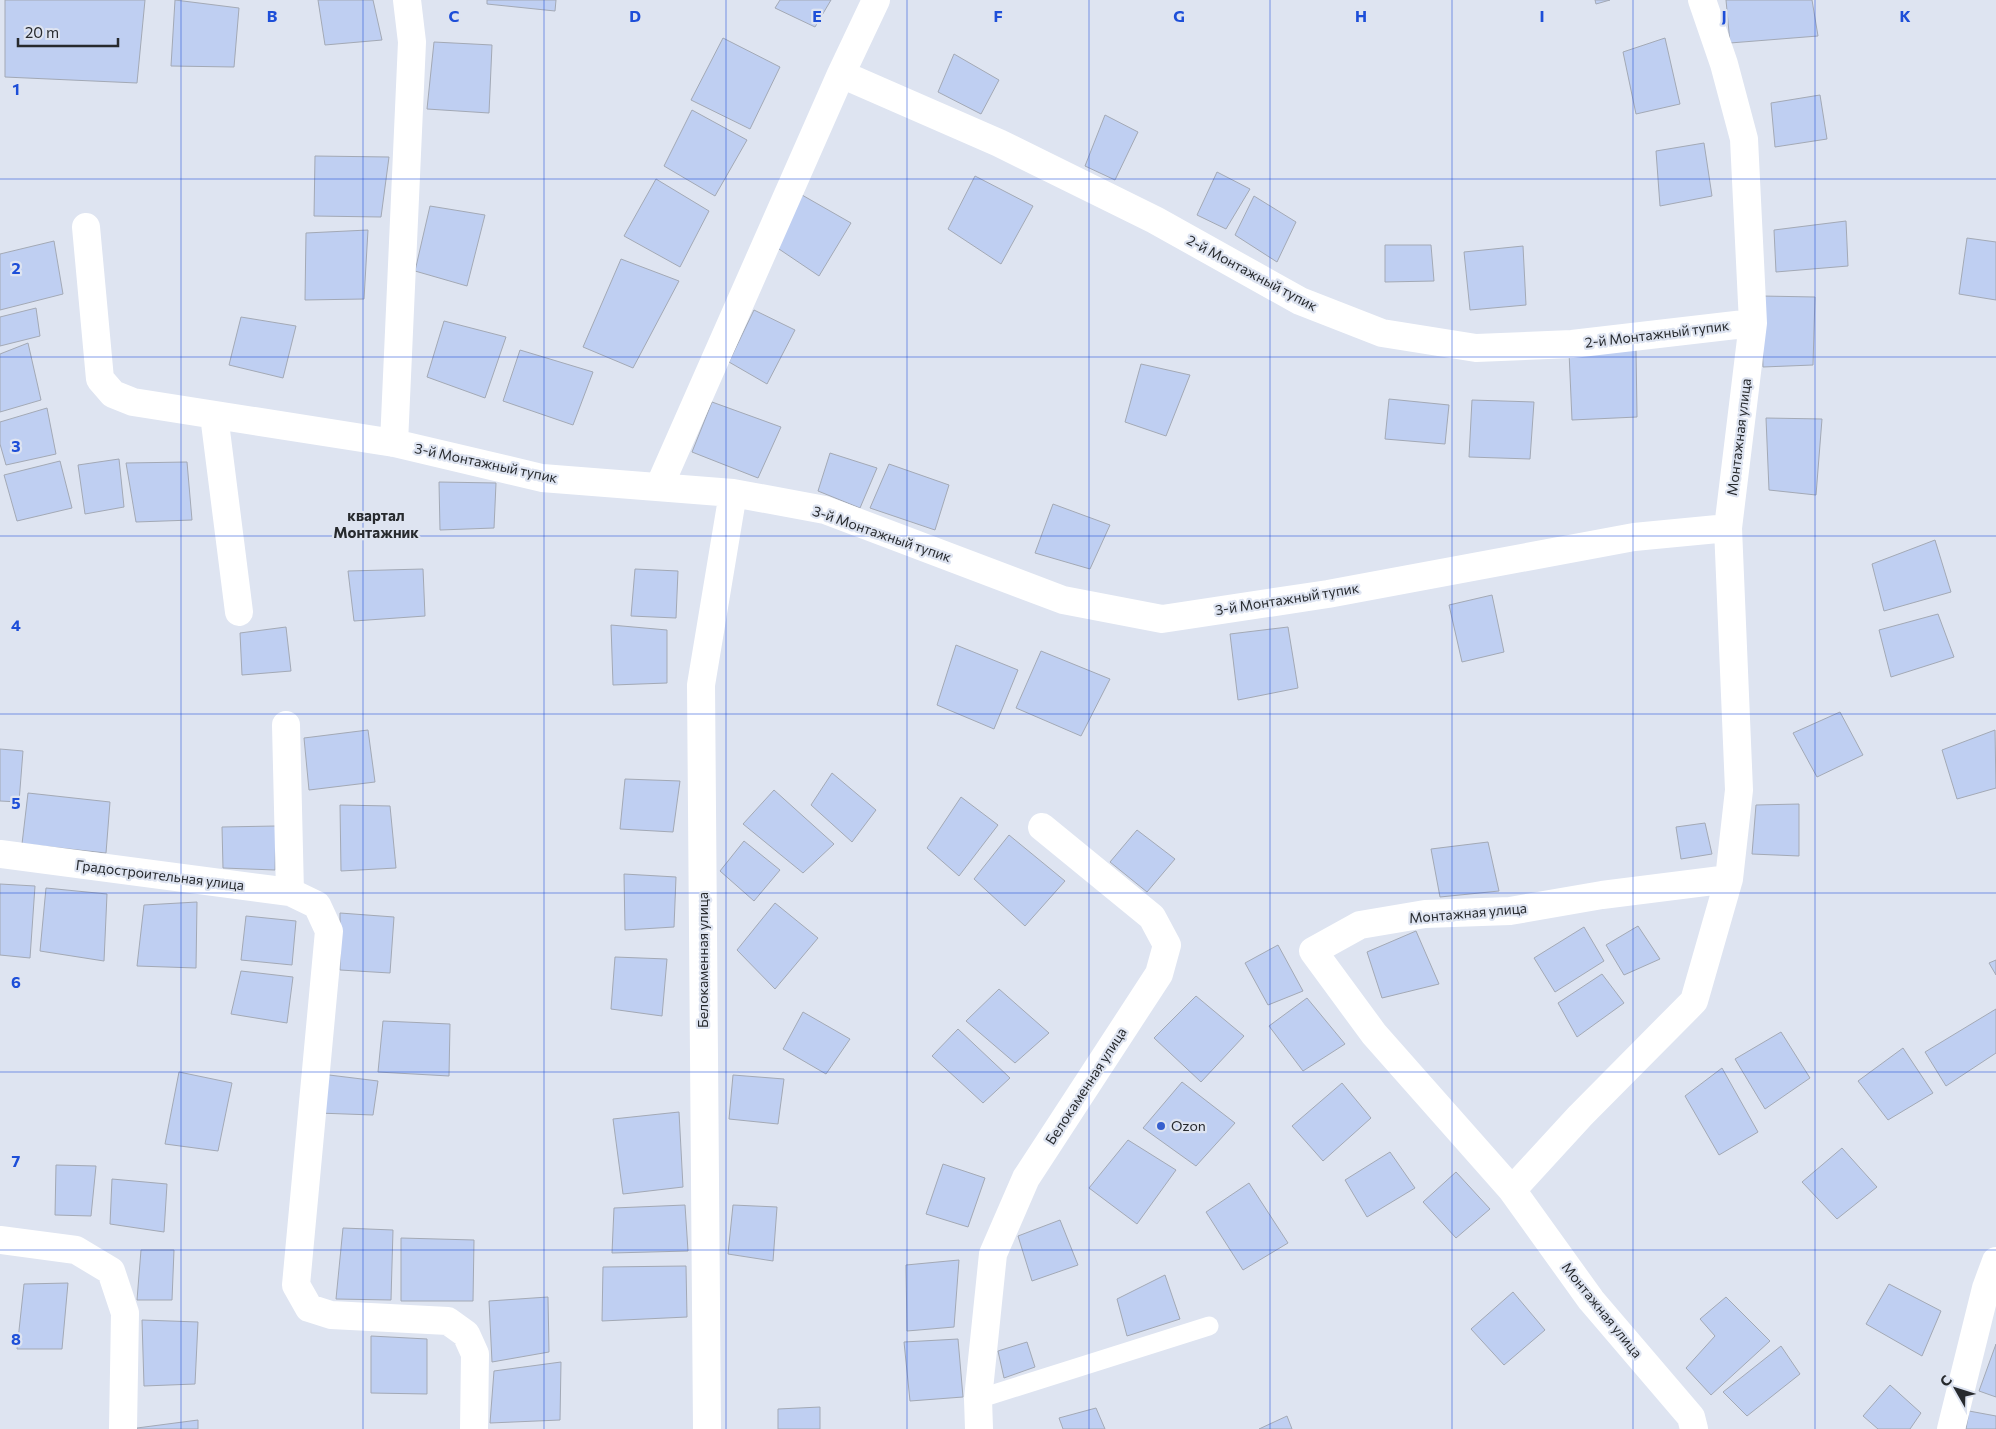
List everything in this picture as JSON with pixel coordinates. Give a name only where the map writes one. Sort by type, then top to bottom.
[{"type":"street","points":[[394,444],[412,42],[407,0]]},
{"type":"street","points":[[659,487],[841,74],[876,0]]},
{"type":"street","name":"Монтажная улица","points":[[1512,1190],[1587,1109],[1694,1001],[1729,879],[1739,790],[1728,528],[1753,323],[1744,139],[1724,64],[1702,0]]},
{"type":"street","name":"2-й Монтажный тупик","points":[[841,74],[999,143],[1155,220],[1300,301],[1382,333],[1476,348],[1572,344],[1753,323]]},
{"type":"street","name":"3-й Монтажный тупик","points":[[86,227],[100,379],[114,394],[133,402],[394,444],[542,478],[733,493],[824,510],[1063,600],[1162,618],[1328,594],[1634,537],[1728,528]]},
{"type":"street","points":[[214,415],[239,612]]},
{"type":"street","name":"Белокаменная улица","points":[[707,1429],[701,685],[733,493]]},
{"type":"street","points":[[286,726],[290,892]]},
{"type":"street","name":"Белокаменная улица","points":[[979,1429],[978,1399],[993,1254],[1026,1178],[1159,974],[1167,945],[1152,917],[1042,827]]},
{"type":"street","name":"Градостроительная улица","points":[[0,854],[290,892],[316,905],[329,931],[296,1285],[309,1308],[332,1316],[448,1321],[466,1334],[475,1354],[474,1429]]},
{"type":"street","name":"Монтажная улица","points":[[1694,1429],[1691,1417],[1591,1300],[1512,1190],[1374,1034],[1313,951],[1360,925],[1426,914],[1510,911],[1602,895],[1729,879]]},
{"type":"street","points":[[0,1240],[76,1250],[111,1272],[126,1313],[123,1429]]},
{"type":"street","points":[[1951,1429],[1986,1288],[1996,1261]]},
{"type":"lane","points":[[978,1399],[1209,1326]]},
{"type":"building","points":[[5,0],[145,0],[137,83],[5,77]]},
{"type":"building","points":[[175,0],[239,8],[234,67],[171,66]]},
{"type":"building","points":[[318,0],[373,0],[382,40],[325,45]]},
{"type":"building","points":[[487,0],[556,0],[555,11],[487,4]]},
{"type":"building","points":[[780,0],[831,0],[815,27],[775,8]]},
{"type":"building","points":[[1595,0],[1610,0],[1596,4]]},
{"type":"building","points":[[1726,0],[1812,0],[1818,36],[1730,43]]},
{"type":"building","points":[[723,38],[780,67],[750,129],[691,100]]},
{"type":"building","points":[[1665,38],[1680,104],[1636,114],[1623,52]]},
{"type":"building","points":[[434,42],[492,45],[489,113],[427,109]]},
{"type":"building","points":[[954,54],[999,80],[981,114],[938,92]]},
{"type":"building","points":[[1820,95],[1827,139],[1775,147],[1771,103]]},
{"type":"building","points":[[692,110],[747,140],[715,196],[664,166]]},
{"type":"building","points":[[1105,115],[1138,132],[1115,180],[1085,166]]},
{"type":"building","points":[[1704,143],[1712,196],[1660,206],[1656,151]]},
{"type":"building","points":[[315,156],[389,157],[381,217],[314,216]]},
{"type":"building","points":[[1217,172],[1250,189],[1226,229],[1197,215]]},
{"type":"building","points":[[975,176],[1033,206],[1001,264],[948,229]]},
{"type":"building","points":[[656,179],[709,211],[680,267],[624,236]]},
{"type":"building","points":[[802,195],[851,223],[819,276],[776,247]]},
{"type":"building","points":[[1254,196],[1296,222],[1277,262],[1235,235]]},
{"type":"building","points":[[430,206],[485,215],[467,286],[415,271]]},
{"type":"building","points":[[1846,221],[1848,266],[1776,272],[1774,230]]},
{"type":"building","points":[[368,230],[364,299],[305,300],[306,233]]},
{"type":"building","points":[[1967,238],[1996,242],[1996,300],[1959,294]]},
{"type":"building","points":[[54,241],[63,294],[0,310],[0,254]]},
{"type":"building","points":[[1385,245],[1431,245],[1434,281],[1385,282]]},
{"type":"building","points":[[1523,246],[1526,305],[1470,310],[1464,252]]},
{"type":"building","points":[[621,259],[679,281],[633,368],[583,347]]},
{"type":"building","points":[[1761,296],[1815,297],[1813,365],[1763,367]]},
{"type":"building","points":[[36,308],[40,336],[0,346],[0,317]]},
{"type":"building","points":[[754,310],[795,330],[767,384],[729,362]]},
{"type":"building","points":[[241,317],[296,326],[283,378],[229,365]]},
{"type":"building","points":[[444,321],[506,337],[485,398],[427,377]]},
{"type":"building","points":[[28,343],[41,400],[0,412],[0,354]]},
{"type":"building","points":[[1636,349],[1637,417],[1572,420],[1569,352]]},
{"type":"building","points":[[520,350],[593,372],[573,425],[503,401]]},
{"type":"building","points":[[1141,364],[1190,375],[1166,436],[1125,422]]},
{"type":"building","points":[[1389,399],[1449,405],[1445,444],[1385,439]]},
{"type":"building","points":[[1472,400],[1534,402],[1530,459],[1469,457]]},
{"type":"building","points":[[712,402],[781,427],[758,478],[692,452]]},
{"type":"building","points":[[47,408],[56,454],[6,465],[0,444],[0,422]]},
{"type":"building","points":[[1766,418],[1822,419],[1816,495],[1769,490]]},
{"type":"building","points":[[830,453],[877,468],[860,508],[818,491]]},
{"type":"building","points":[[119,459],[124,507],[85,514],[78,465]]},
{"type":"building","points":[[60,461],[72,508],[17,521],[4,475]]},
{"type":"building","points":[[187,462],[192,520],[136,522],[126,463]]},
{"type":"building","points":[[889,464],[949,485],[935,530],[870,508]]},
{"type":"building","points":[[439,482],[496,483],[494,528],[440,530]]},
{"type":"building","points":[[1053,504],[1110,525],[1090,569],[1035,553]]},
{"type":"building","points":[[1935,540],[1951,592],[1884,611],[1872,564]]},
{"type":"building","points":[[423,569],[425,616],[354,621],[348,571]]},
{"type":"building","points":[[635,569],[678,571],[676,618],[631,616]]},
{"type":"building","points":[[1492,595],[1504,652],[1462,662],[1449,605]]},
{"type":"building","points":[[1938,614],[1954,657],[1891,677],[1879,630]]},
{"type":"building","points":[[611,625],[667,630],[667,683],[613,685]]},
{"type":"building","points":[[286,627],[291,671],[242,675],[240,633]]},
{"type":"building","points":[[1288,627],[1298,688],[1238,700],[1230,634]]},
{"type":"building","points":[[956,645],[1018,670],[994,729],[937,705]]},
{"type":"building","points":[[1041,651],[1110,679],[1081,736],[1016,708]]},
{"type":"building","points":[[1840,712],[1863,755],[1817,777],[1793,733]]},
{"type":"building","points":[[368,730],[375,782],[309,790],[304,738]]},
{"type":"building","points":[[1995,730],[1996,788],[1957,799],[1942,750]]},
{"type":"building","points":[[0,749],[23,751],[19,802],[0,801]]},
{"type":"building","points":[[832,773],[876,810],[852,842],[811,805]]},
{"type":"building","points":[[625,779],[680,781],[673,832],[620,829]]},
{"type":"building","points":[[774,790],[834,844],[803,873],[743,824]]},
{"type":"building","points":[[28,793],[110,802],[106,853],[22,844]]},
{"type":"building","points":[[961,797],[998,825],[959,876],[927,848]]},
{"type":"building","points":[[1799,804],[1799,856],[1752,854],[1756,805]]},
{"type":"building","points":[[340,805],[390,806],[396,868],[341,871]]},
{"type":"building","points":[[1705,823],[1712,854],[1681,859],[1676,827]]},
{"type":"building","points":[[276,826],[275,870],[223,868],[222,827]]},
{"type":"building","points":[[1137,830],[1175,859],[1147,892],[1110,862]]},
{"type":"building","points":[[1009,835],[1065,881],[1025,926],[974,879]]},
{"type":"building","points":[[744,841],[780,870],[754,901],[720,871]]},
{"type":"building","points":[[1488,842],[1499,891],[1440,897],[1431,849]]},
{"type":"building","points":[[624,874],[676,877],[674,927],[625,930]]},
{"type":"building","points":[[0,884],[35,886],[30,958],[0,955]]},
{"type":"building","points":[[46,888],[107,894],[104,961],[40,951]]},
{"type":"building","points":[[197,902],[196,968],[137,966],[144,905]]},
{"type":"building","points":[[775,903],[818,938],[775,989],[737,950]]},
{"type":"building","points":[[340,913],[394,917],[390,973],[340,970]]},
{"type":"building","points":[[246,916],[296,921],[292,965],[241,960]]},
{"type":"building","points":[[1638,926],[1660,959],[1624,975],[1606,945]]},
{"type":"building","points":[[1584,927],[1604,961],[1555,992],[1534,958]]},
{"type":"building","points":[[1416,931],[1439,984],[1382,998],[1367,952]]},
{"type":"building","points":[[1278,945],[1303,991],[1268,1005],[1245,963]]},
{"type":"building","points":[[615,957],[667,959],[662,1016],[611,1009]]},
{"type":"building","points":[[1996,960],[1996,975],[1989,963]]},
{"type":"building","points":[[241,971],[293,977],[287,1023],[231,1014]]},
{"type":"building","points":[[1602,974],[1624,1003],[1577,1037],[1558,1003]]},
{"type":"building","points":[[999,989],[1049,1033],[1015,1063],[966,1021]]},
{"type":"building","points":[[1196,996],[1244,1036],[1201,1082],[1154,1038]]},
{"type":"building","points":[[1307,998],[1345,1044],[1303,1071],[1269,1026]]},
{"type":"building","points":[[1996,1009],[1996,1053],[1946,1086],[1925,1052]]},
{"type":"building","points":[[803,1012],[850,1039],[826,1074],[783,1049]]},
{"type":"building","points":[[383,1021],[450,1024],[449,1076],[378,1072]]},
{"type":"building","points":[[958,1029],[1010,1078],[983,1103],[932,1056]]},
{"type":"building","points":[[1781,1032],[1810,1078],[1765,1109],[1735,1059]]},
{"type":"building","points":[[1903,1048],[1933,1093],[1888,1120],[1858,1081]]},
{"type":"building","points":[[1722,1068],[1758,1132],[1719,1155],[1685,1096]]},
{"type":"building","points":[[179,1072],[232,1083],[218,1151],[165,1144]]},
{"type":"building","points":[[321,1074],[378,1081],[373,1115],[318,1113]]},
{"type":"building","points":[[733,1075],[784,1079],[778,1124],[729,1119]]},
{"type":"building","points":[[1182,1082],[1235,1123],[1196,1166],[1143,1128]]},
{"type":"building","points":[[1342,1083],[1371,1118],[1323,1161],[1292,1126]]},
{"type":"building","points":[[679,1112],[683,1187],[623,1194],[613,1119]]},
{"type":"building","points":[[1128,1140],[1176,1170],[1137,1224],[1089,1188]]},
{"type":"building","points":[[1842,1148],[1877,1187],[1837,1219],[1802,1182]]},
{"type":"building","points":[[1390,1152],[1415,1188],[1367,1217],[1345,1180]]},
{"type":"building","points":[[943,1164],[985,1178],[968,1227],[926,1214]]},
{"type":"building","points":[[56,1165],[96,1166],[91,1216],[55,1215]]},
{"type":"building","points":[[1456,1172],[1490,1209],[1456,1238],[1423,1202]]},
{"type":"building","points":[[112,1179],[167,1184],[164,1232],[110,1224]]},
{"type":"building","points":[[1249,1183],[1288,1243],[1243,1270],[1206,1212]]},
{"type":"building","points":[[685,1205],[688,1251],[612,1253],[614,1208]]},
{"type":"building","points":[[733,1205],[777,1207],[773,1261],[728,1254]]},
{"type":"building","points":[[1060,1220],[1078,1265],[1032,1281],[1018,1236]]},
{"type":"building","points":[[343,1228],[393,1230],[391,1300],[336,1299]]},
{"type":"building","points":[[401,1238],[474,1240],[473,1301],[401,1301]]},
{"type":"building","points":[[141,1250],[174,1250],[172,1300],[137,1300]]},
{"type":"building","points":[[959,1260],[954,1327],[907,1331],[906,1265]]},
{"type":"building","points":[[686,1266],[687,1317],[602,1321],[603,1267]]},
{"type":"building","points":[[1165,1275],[1180,1319],[1127,1336],[1117,1299]]},
{"type":"building","points":[[68,1283],[62,1349],[17,1349],[24,1284]]},
{"type":"building","points":[[1889,1284],[1941,1311],[1922,1356],[1866,1324]]},
{"type":"building","points":[[1513,1292],[1545,1330],[1504,1365],[1471,1329]]},
{"type":"building","points":[[548,1297],[549,1352],[492,1362],[489,1301]]},
{"type":"building","points":[[1726,1297],[1770,1341],[1711,1395],[1686,1368],[1715,1336],[1700,1319]]},
{"type":"building","points":[[142,1320],[198,1322],[195,1384],[144,1386]]},
{"type":"building","points":[[371,1336],[427,1339],[427,1394],[371,1393]]},
{"type":"building","points":[[958,1339],[963,1397],[910,1401],[904,1342]]},
{"type":"building","points":[[1027,1342],[1035,1367],[1004,1378],[998,1351]]},
{"type":"building","points":[[1996,1344],[1996,1397],[1979,1391]]},
{"type":"building","points":[[1781,1346],[1800,1374],[1747,1416],[1723,1392]]},
{"type":"building","points":[[561,1362],[560,1420],[490,1423],[494,1371]]},
{"type":"building","points":[[1890,1385],[1921,1413],[1910,1429],[1878,1429],[1863,1416]]},
{"type":"building","points":[[820,1407],[820,1429],[778,1429],[778,1409]]},
{"type":"building","points":[[1096,1408],[1105,1429],[1063,1429],[1059,1418]]},
{"type":"building","points":[[1969,1411],[1996,1416],[1996,1429],[1966,1429]]},
{"type":"building","points":[[1287,1416],[1292,1429],[1259,1429]]},
{"type":"building","points":[[198,1420],[198,1429],[137,1429],[137,1428]]},
{"type":"place","name":"Ozon","points":[[1161,1126]]},
{"type":"district","name":"квартал Монтажник","points":[[376,524]]}]
